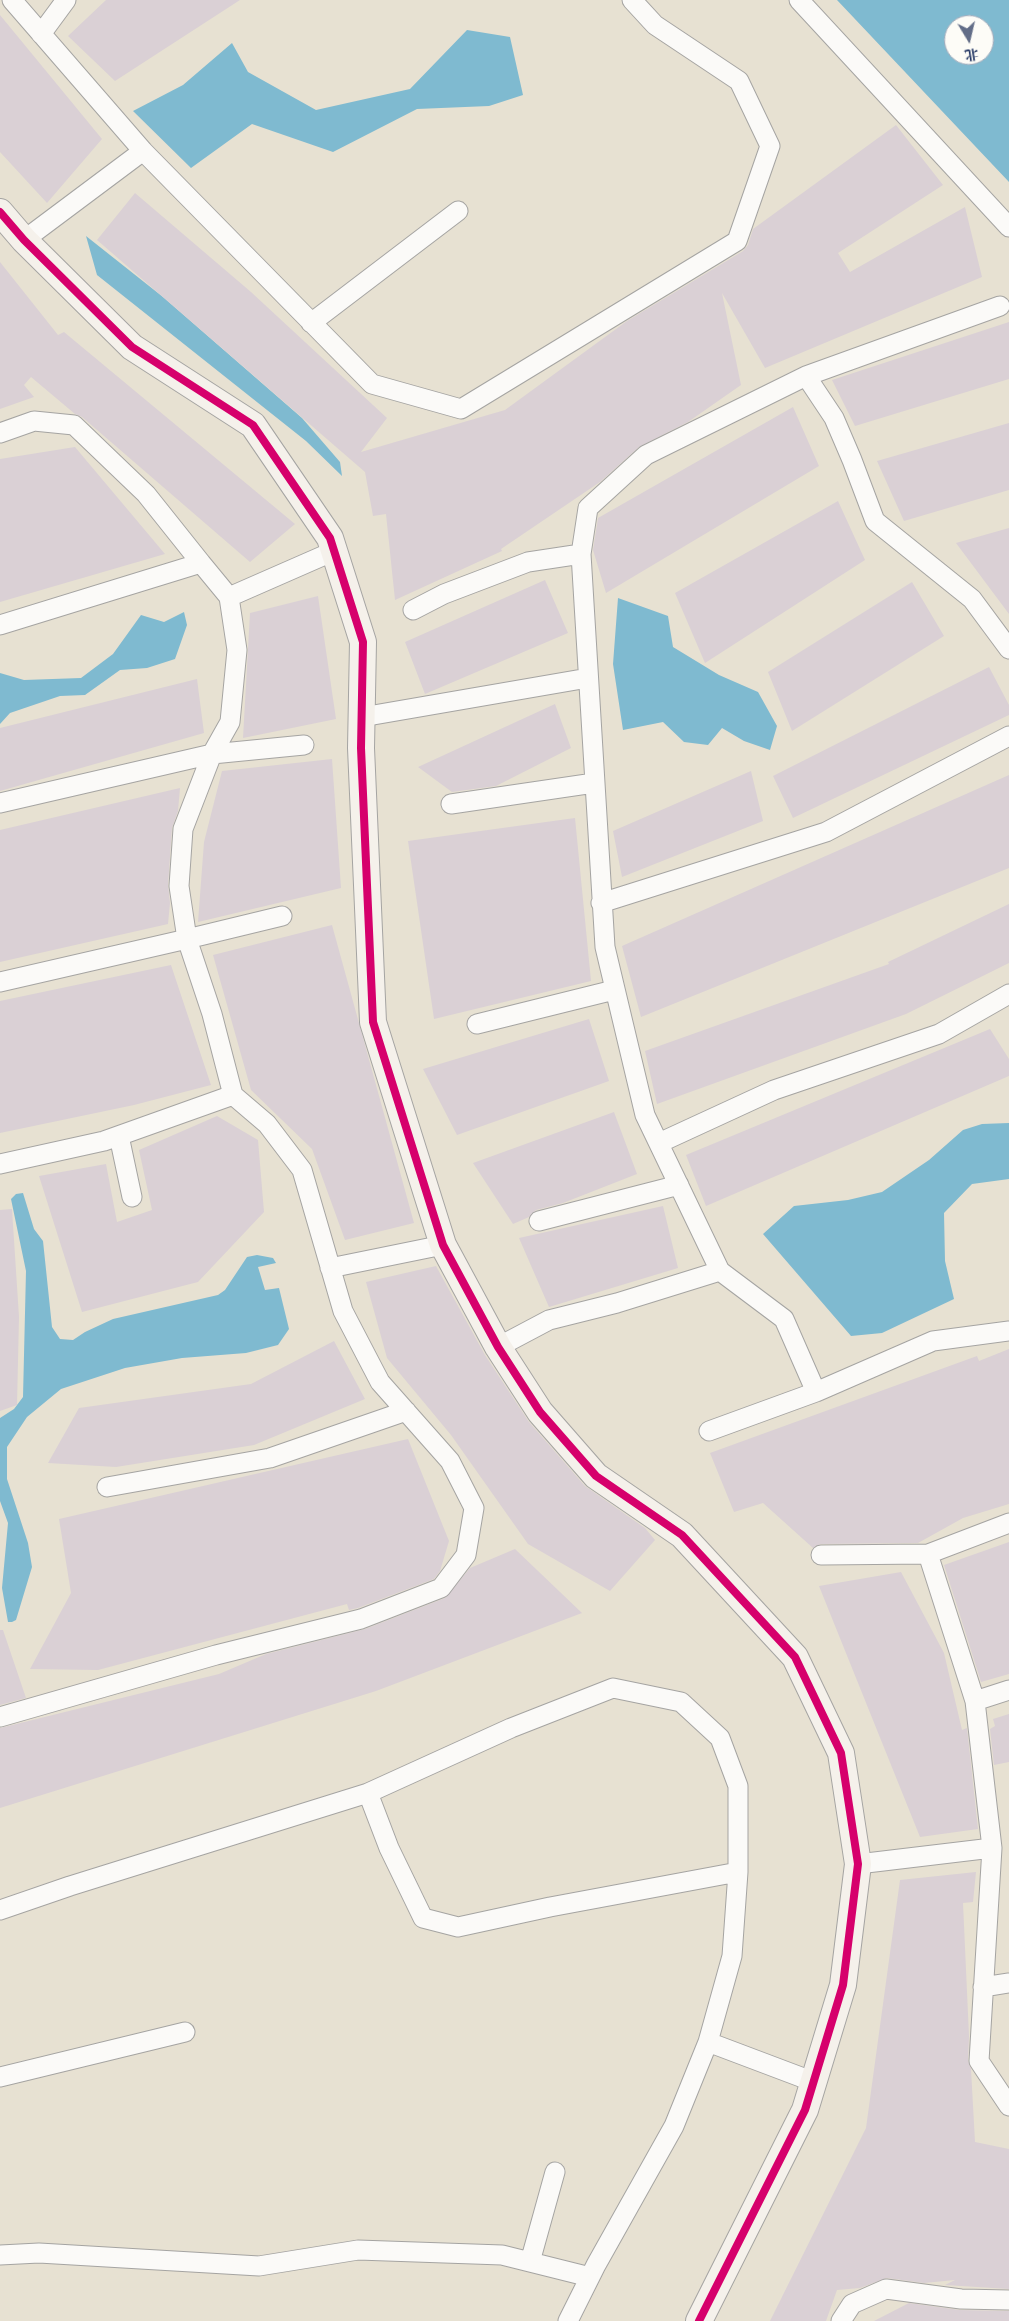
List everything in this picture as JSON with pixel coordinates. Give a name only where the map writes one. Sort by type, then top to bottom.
[{"type":"street","points":[[12,0],[143,151],[372,384],[461,410],[737,241],[770,146],[739,81],[655,25],[632,0]]},
{"type":"street","points":[[41,34],[66,0]]},
{"type":"street","points":[[799,0],[1009,227]]},
{"type":"street","points":[[24,240],[143,151]]},
{"type":"street","points":[[311,323],[458,211]]},
{"type":"street","points":[[0,212],[24,240],[132,347],[253,425],[330,538],[364,642],[362,748],[373,1022],[443,1246],[498,1347],[540,1412],[596,1476],[682,1535],[795,1657],[841,1753],[858,1864],[843,1985],[805,2110],[698,2321]]},
{"type":"street","points":[[816,1392],[784,1319],[720,1271],[645,1115],[605,947],[582,554],[588,508],[646,455],[806,376],[1000,306]]},
{"type":"street","points":[[806,376],[834,418],[875,522],[972,599],[1009,649]]},
{"type":"street","points":[[0,434],[34,421],[74,425],[146,494],[228,597],[237,650],[230,722],[212,754],[183,829],[179,886],[187,938],[212,1014],[233,1095],[267,1124],[302,1170],[343,1311],[380,1382],[450,1461],[474,1508],[466,1556],[441,1588],[361,1620],[216,1655],[0,1717]]},
{"type":"street","points":[[228,597],[334,551]]},
{"type":"street","points":[[413,610],[444,594],[528,562],[582,554]]},
{"type":"street","points":[[0,625],[201,563]]},
{"type":"street","points":[[362,717],[588,678]]},
{"type":"street","points":[[601,903],[826,832],[1009,736]]},
{"type":"street","points":[[0,803],[212,754],[304,745]]},
{"type":"street","points":[[451,804],[594,782]]},
{"type":"street","points":[[0,982],[282,916]]},
{"type":"street","points":[[476,1024],[614,990]]},
{"type":"street","points":[[658,1142],[774,1090],[939,1034],[1009,994]]},
{"type":"street","points":[[0,1164],[119,1136],[233,1095]]},
{"type":"street","points":[[119,1136],[132,1198]]},
{"type":"street","points":[[540,1221],[679,1185]]},
{"type":"street","points":[[330,1268],[443,1246]]},
{"type":"street","points":[[498,1347],[549,1320],[617,1303],[720,1271]]},
{"type":"street","points":[[709,1431],[816,1392],[933,1341],[1009,1331]]},
{"type":"street","points":[[107,1487],[270,1458],[406,1411]]},
{"type":"street","points":[[821,1556],[928,1554],[1009,1523]]},
{"type":"street","points":[[928,1554],[975,1701],[992,1848],[978,2061],[1009,2106]]},
{"type":"street","points":[[0,1910],[70,1886],[368,1793],[511,1728],[613,1688],[680,1702],[720,1738],[738,1786],[738,1872],[732,1956],[708,2042],[674,2126],[590,2277],[568,2321]]},
{"type":"street","points":[[975,1701],[1009,1690]]},
{"type":"street","points":[[368,1793],[389,1848],[423,1918],[458,1927],[550,1907],[738,1872]]},
{"type":"street","points":[[858,1864],[992,1848]]},
{"type":"street","points":[[983,1988],[1009,1983]]},
{"type":"street","points":[[0,2077],[185,2032]]},
{"type":"street","points":[[708,2042],[814,2082]]},
{"type":"street","points":[[530,2262],[555,2172]]},
{"type":"street","points":[[0,2255],[39,2253],[259,2266],[358,2250],[502,2255],[590,2277]]},
{"type":"street","points":[[841,2321],[852,2304],[886,2288],[961,2299],[1009,2300]]},
{"type":"water","points":[[837,0],[1009,0],[1009,182]]},
{"type":"water","points":[[467,30],[510,37],[523,95],[489,106],[417,109],[333,152],[252,124],[191,168],[133,111],[183,85],[232,43],[248,72],[316,110],[410,89]]},
{"type":"water","points":[[86,236],[163,297],[302,418],[340,462],[342,476],[306,441],[97,275]]},
{"type":"water","points":[[618,598],[668,616],[673,647],[719,675],[758,692],[777,726],[770,750],[744,741],[722,728],[708,745],[684,742],[663,722],[623,730],[613,664]]},
{"type":"water","points":[[184,612],[187,625],[175,659],[147,668],[120,670],[85,695],[60,696],[10,713],[0,724],[0,673],[24,680],[81,678],[113,654],[141,615],[164,622]]},
{"type":"water","points":[[1009,1123],[1009,1179],[972,1184],[944,1213],[945,1261],[954,1299],[882,1333],[851,1336],[763,1234],[794,1206],[848,1200],[882,1192],[929,1160],[963,1130],[982,1124]]},
{"type":"water","points":[[23,1193],[34,1229],[43,1241],[52,1327],[60,1339],[73,1340],[85,1332],[113,1319],[218,1295],[225,1290],[247,1257],[257,1255],[273,1258],[276,1263],[258,1267],[265,1290],[279,1288],[289,1329],[278,1345],[246,1353],[182,1358],[125,1368],[61,1389],[27,1417],[7,1447],[7,1479],[28,1543],[32,1567],[16,1620],[8,1622],[2,1588],[8,1523],[0,1501],[0,1418],[14,1409],[23,1397],[26,1271],[11,1199],[16,1194]]},
{"type":"building","points":[[106,0],[240,0],[115,81],[68,36]]},
{"type":"building","points":[[0,15],[102,139],[47,203],[0,152]]},
{"type":"building","points":[[896,125],[943,185],[838,253],[850,272],[965,207],[982,277],[765,368],[722,293],[741,385],[688,422],[639,447],[600,482],[501,549],[502,551],[395,600],[386,514],[373,516],[365,472],[97,240],[135,193],[251,292],[387,418],[361,452],[505,410],[627,321],[743,251],[748,245],[753,229]]},
{"type":"building","points":[[0,262],[58,335],[64,332],[295,524],[250,562],[82,417],[75,414],[31,377],[24,385],[34,397],[0,409]]},
{"type":"building","points":[[1009,322],[1009,379],[855,426],[832,380]]},
{"type":"building","points":[[793,407],[819,466],[606,593],[593,550],[598,518]]},
{"type":"building","points":[[1009,423],[1009,490],[904,521],[877,461]]},
{"type":"building","points":[[75,447],[165,554],[0,602],[0,459]]},
{"type":"building","points":[[838,501],[865,560],[705,663],[675,593]]},
{"type":"building","points":[[1009,528],[1009,614],[956,543]]},
{"type":"building","points":[[545,580],[568,633],[425,694],[405,642]]},
{"type":"building","points":[[912,582],[944,636],[792,731],[768,672]]},
{"type":"building","points":[[318,596],[336,719],[243,738],[250,613]]},
{"type":"building","points":[[989,667],[1009,705],[1009,715],[793,818],[773,776]]},
{"type":"building","points":[[197,679],[204,733],[0,791],[0,728]]},
{"type":"building","points":[[555,704],[571,748],[496,786],[452,792],[418,767]]},
{"type":"building","points":[[332,759],[341,888],[198,922],[204,842],[222,771]]},
{"type":"building","points":[[751,771],[763,821],[622,877],[613,831]]},
{"type":"building","points":[[1009,775],[1009,868],[641,1017],[622,946]]},
{"type":"building","points":[[180,788],[178,811],[172,828],[168,885],[170,903],[168,924],[0,962],[0,830]]},
{"type":"building","points":[[575,818],[591,981],[434,1019],[408,841]]},
{"type":"building","points":[[1009,904],[1009,963],[906,1014],[657,1104],[645,1051],[889,964],[888,962]]},
{"type":"building","points":[[332,925],[414,1223],[345,1240],[312,1149],[251,1090],[213,955]]},
{"type":"building","points":[[171,965],[211,1085],[134,1105],[0,1133],[0,1001]]},
{"type":"building","points":[[589,1019],[609,1081],[457,1135],[423,1069]]},
{"type":"building","points":[[990,1029],[1009,1059],[1009,1076],[706,1206],[686,1155]]},
{"type":"building","points":[[614,1112],[637,1174],[563,1203],[536,1210],[529,1217],[513,1224],[473,1163]]},
{"type":"building","points":[[217,1116],[258,1140],[264,1212],[198,1282],[82,1312],[39,1176],[106,1164],[117,1222],[152,1210],[139,1150]]},
{"type":"building","points":[[663,1206],[678,1268],[549,1307],[519,1238]]},
{"type":"building","points":[[12,1209],[19,1317],[17,1405],[0,1411],[0,1210]]},
{"type":"building","points":[[436,1266],[485,1355],[529,1422],[585,1486],[645,1528],[655,1540],[610,1591],[528,1544],[451,1435],[387,1358],[366,1282]]},
{"type":"building","points":[[334,1341],[365,1399],[254,1445],[116,1467],[48,1463],[79,1408],[251,1384]]},
{"type":"building","points":[[1009,1349],[1009,1504],[963,1518],[918,1543],[821,1544],[813,1548],[763,1503],[734,1512],[710,1453],[977,1356],[979,1361]]},
{"type":"building","points":[[408,1439],[449,1541],[440,1571],[434,1579],[358,1608],[349,1610],[347,1604],[98,1670],[30,1669],[71,1593],[59,1519]]},
{"type":"building","points":[[1009,1542],[1009,1674],[981,1682],[944,1565]]},
{"type":"building","points":[[515,1549],[582,1613],[376,1691],[0,1808],[0,1728],[219,1674],[266,1654],[365,1629],[445,1598],[470,1568]]},
{"type":"building","points":[[901,1572],[944,1653],[962,1730],[967,1728],[978,1829],[920,1837],[819,1586]]},
{"type":"building","points":[[0,1630],[3,1630],[26,1698],[0,1705]]},
{"type":"building","points":[[1009,1714],[1009,1762],[994,1765],[990,1729],[995,1726],[993,1719]]},
{"type":"building","points":[[976,1872],[973,1902],[963,1903],[969,2036],[968,2060],[971,2069],[975,2142],[1009,2149],[1009,2289],[945,2285],[955,2280],[924,2283],[887,2278],[860,2288],[837,2290],[826,2321],[770,2321],[866,2128],[900,1880]]},
{"type":"building","points":[[909,2303],[960,2310],[1009,2311],[1009,2321],[874,2321]]},
{"type":"cycle path","points":[[0,212],[24,240],[132,347],[253,425],[330,538],[363,642],[361,748],[373,1022],[443,1245],[498,1347],[540,1412],[596,1476],[682,1535],[795,1657],[841,1753],[858,1864],[843,1985],[805,2110],[699,2321]]}]
